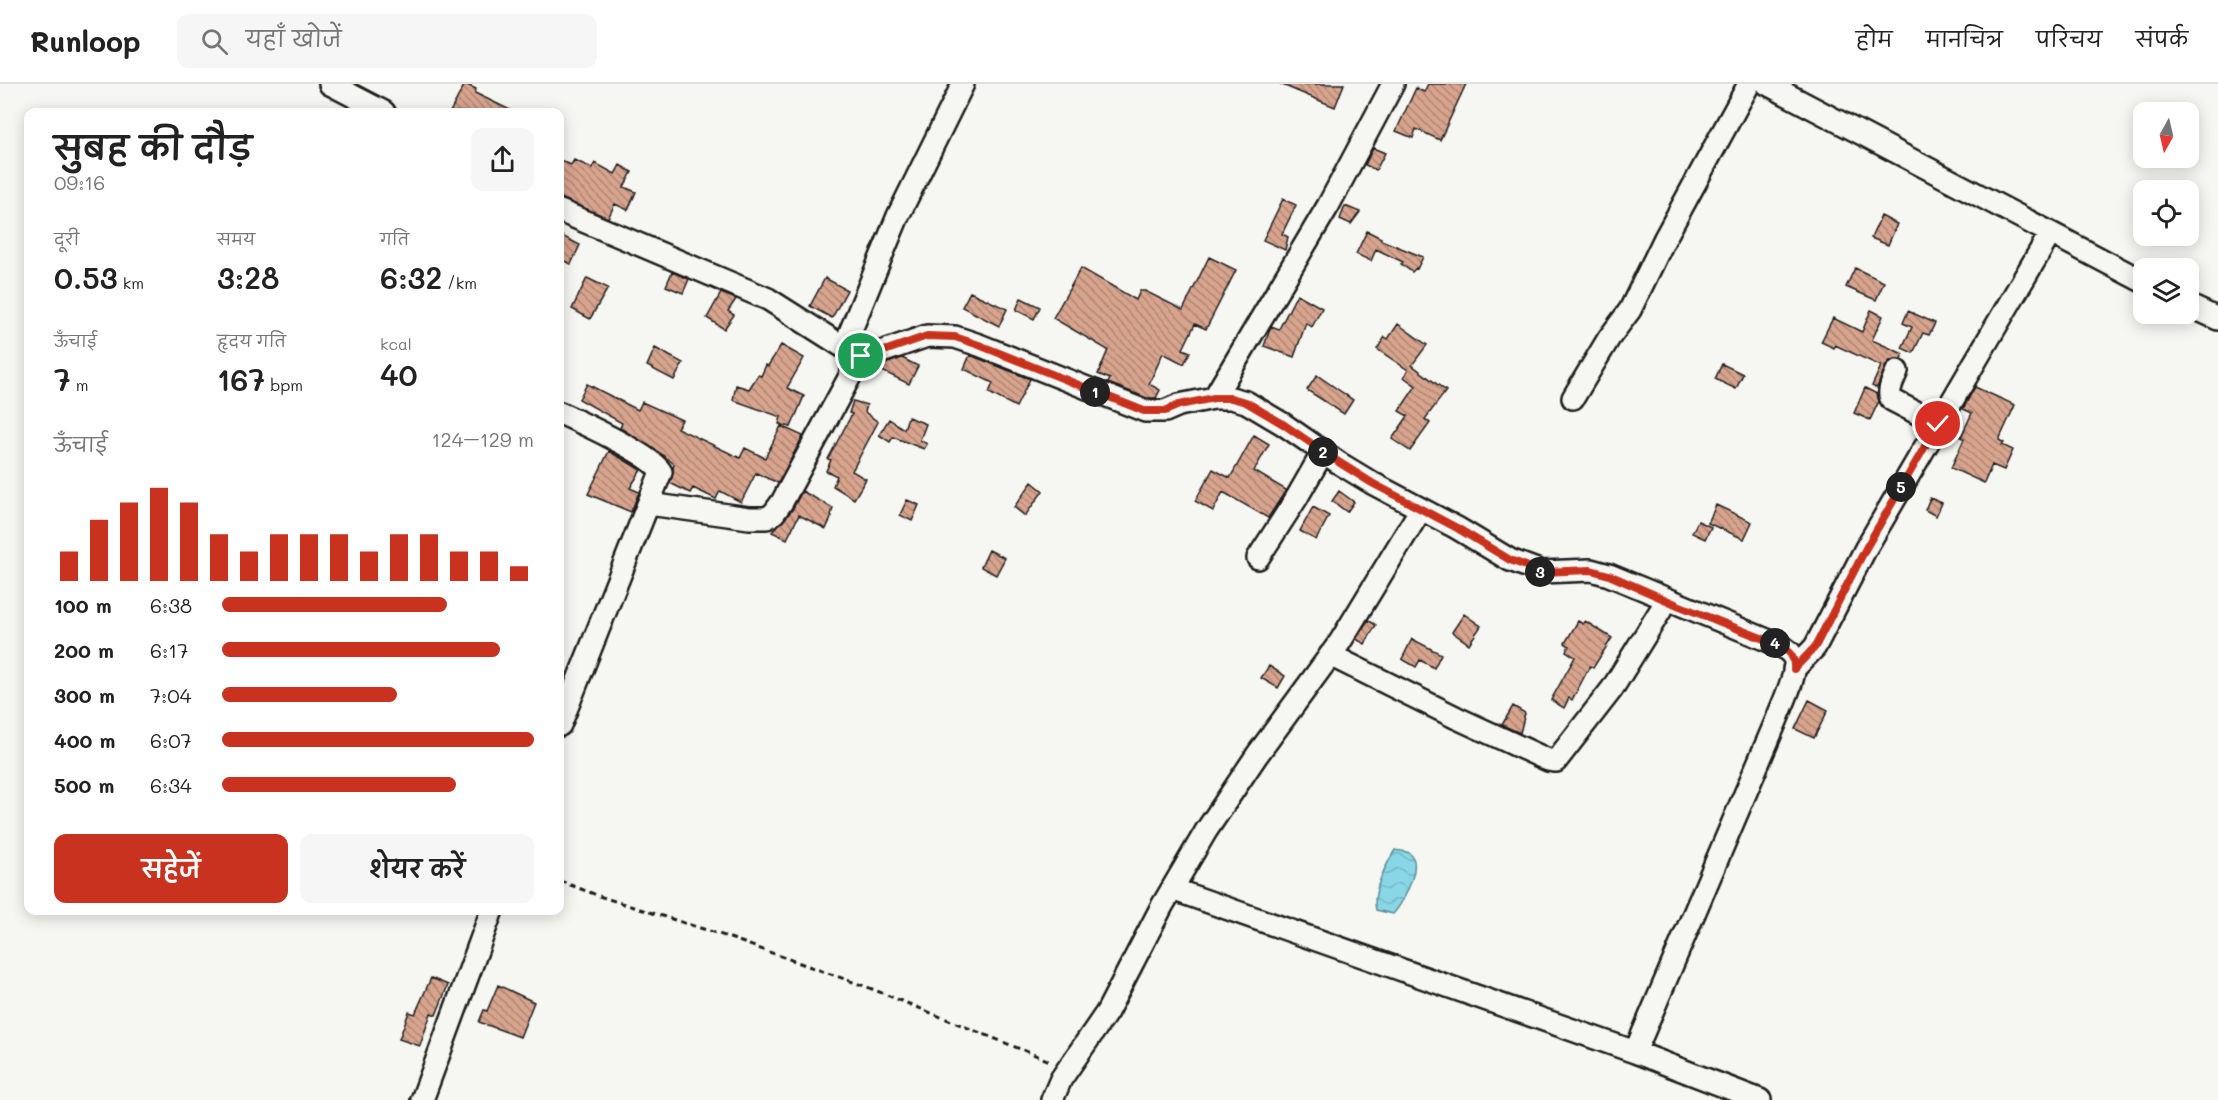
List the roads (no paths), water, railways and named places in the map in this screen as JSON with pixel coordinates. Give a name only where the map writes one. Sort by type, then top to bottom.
[{"type":"street","points":[[330,84],[376,108]]},
{"type":"street","points":[[649,504],[749,518],[767,518],[774,513],[782,502],[852,351],[898,216],[963,84]]},
{"type":"street","points":[[1214,398],[1328,207],[1393,84]]},
{"type":"street","points":[[1573,398],[1609,338],[1630,310],[1665,238],[1749,84]]},
{"type":"street","points":[[1767,84],[2133,276]]},
{"type":"street","points":[[564,213],[768,299],[852,351],[867,357],[927,336],[943,335],[979,345],[1144,411],[1165,411],[1179,405],[1214,398],[1231,398],[1246,402],[1372,483],[1510,560],[1538,572],[1591,570],[1626,581],[1779,645],[1791,653],[1794,658],[1794,669],[1777,719],[1635,1052]]},
{"type":"street","points":[[1794,669],[1815,647],[1866,548],[2050,234]]},
{"type":"street","points":[[2199,310],[2218,320]]},
{"type":"street","points":[[1897,371],[1889,397],[1938,424]]},
{"type":"street","points":[[564,415],[593,428],[658,466],[661,472],[564,715]]},
{"type":"street","points":[[1258,558],[1323,452]]},
{"type":"street","points":[[1052,1100],[1061,1079],[1103,1018],[1206,831],[1257,755],[1330,656],[1421,509]]},
{"type":"street","points":[[1330,656],[1457,718],[1548,760],[1556,761],[1612,689],[1667,600]]},
{"type":"street","points":[[1172,890],[1635,1052],[1760,1100]]},
{"type":"street","points":[[422,1100],[490,915]]},
{"type":"water","points":[[1395,850],[1409,853],[1414,865],[1410,884],[1402,902],[1393,914],[1376,910],[1375,903],[1380,879]]}]
